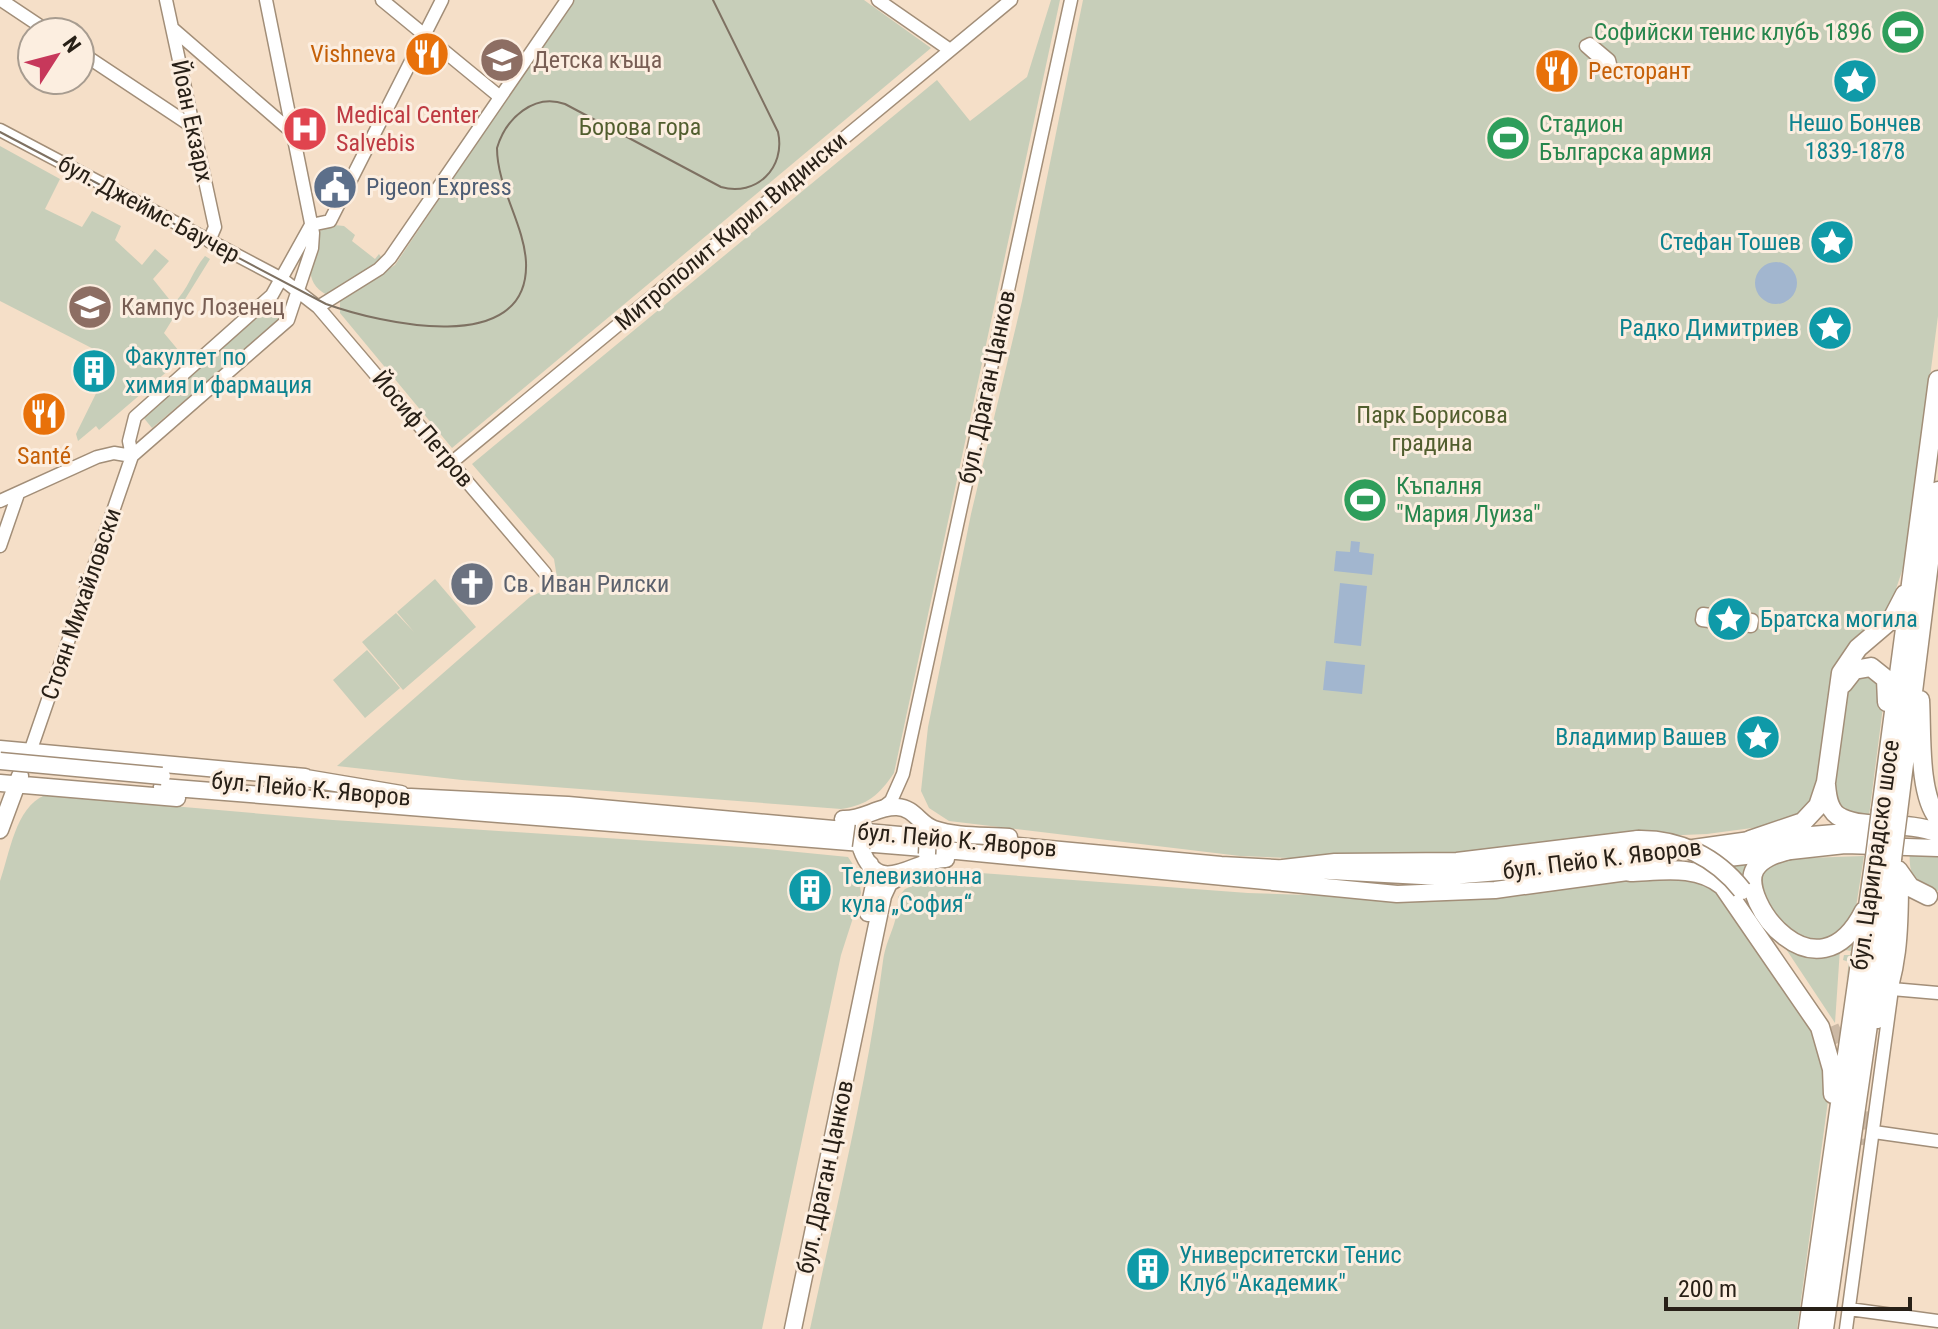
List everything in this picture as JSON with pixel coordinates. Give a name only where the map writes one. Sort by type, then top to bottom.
[{"type":"highway","name":"бул. Цариградско шосе","points":[[1824,1329],[1868,1039],[1889,859],[1889,746],[1938,380]]},
{"type":"highway","name":"бул. Цариградско шосе","points":[[1890,811],[1918,643],[1938,491]]},
{"type":"highway","points":[[1750,840],[1808,818],[1818,806],[1826,782],[1837,698],[1847,661],[1892,619],[1912,573]]},
{"type":"highway","points":[[1918,643],[1922,752],[1931,805],[1938,818]]},
{"type":"highway","points":[[1837,698],[1844,680],[1854,670],[1865,667],[1878,670],[1887,683],[1889,746]]},
{"type":"highway","points":[[1826,782],[1831,809],[1842,819],[1913,825],[1938,834]]},
{"type":"highway","points":[[1283,869],[1335,863],[1457,862],[1638,840],[1664,841],[1692,850],[1724,869],[1742,890],[1830,1027]]},
{"type":"highway","points":[[1792,849],[1762,861],[1752,882],[1756,897],[1788,940],[1813,949],[1837,944],[1855,928],[1869,901]]},
{"type":"highway","name":"бул. Цариградско шосе","points":[[1808,1329],[1869,901],[1889,859]]},
{"type":"highway","points":[[1889,859],[1910,887],[1933,896]]},
{"type":"highway","points":[[1868,1039],[1892,989],[1899,921],[1889,859]]},
{"type":"highway","points":[[1630,872],[1687,870],[1718,881],[1814,1018],[1823,1035],[1832,1069],[1830,1173]]},
{"type":"highway","points":[[1899,921],[1910,900],[1933,896]]},
{"type":"highway","points":[[1836,1329],[1868,1139]]},
{"type":"main road","points":[[0,749],[509,797],[634,801],[827,819],[857,820],[899,807],[923,823],[947,831],[1195,857],[1220,872]]},
{"type":"main road","points":[[0,830],[8,784],[30,752]]},
{"type":"main road","name":"бул. Пейо К. Яворов","points":[[0,761],[162,782]]},
{"type":"main road","name":"бул. Пейо К. Яворов","points":[[0,772],[423,804],[568,805],[1220,872],[1397,894],[1443,894],[1792,849],[1889,859],[1938,848]]},
{"type":"main road","points":[[294,776],[507,823]]},
{"type":"main road","points":[[8,784],[852,851],[866,857],[886,874],[909,872],[930,860],[943,859],[1195,881],[1220,872]]},
{"type":"main road","points":[[290,808],[423,804],[509,797]]},
{"type":"main road","points":[[866,857],[872,817]]},
{"type":"main road","points":[[909,872],[927,854],[923,823]]},
{"type":"main road","name":"бул. Пейо К. Яворов","points":[[1220,872],[1283,869],[1383,876],[1467,875],[1558,867],[1853,829],[1938,834]]},
{"type":"main road","name":"бул. Драган Цанков","points":[[856,1026],[859,967],[874,885],[866,857]]},
{"type":"main road","name":"бул. Драган Цанков","points":[[793,1329],[883,896],[889,883],[909,872]]},
{"type":"street","points":[[1,0],[25,16]]},
{"type":"street","name":"Йоан Екзарх","points":[[166,0],[215,227],[209,241]]},
{"type":"street","points":[[0,501],[97,457],[114,453],[132,456],[288,320],[312,248],[311,225],[266,0]]},
{"type":"street","points":[[382,0],[500,97]]},
{"type":"street","points":[[311,225],[330,221],[442,0]]},
{"type":"street","points":[[318,307],[379,269],[390,258],[567,0]]},
{"type":"street","points":[[878,0],[950,50]]},
{"type":"street","name":"Митрополит Кирил Видински","points":[[451,463],[1011,0]]},
{"type":"street","name":"бул. Драган Цанков","points":[[872,817],[891,801],[903,774],[1071,0]]},
{"type":"street","points":[[172,28],[292,132]]},
{"type":"street","points":[[96,63],[193,127]]},
{"type":"street","name":"бул. Джеймс Баучер","points":[[0,130],[282,279],[296,290]]},
{"type":"street","name":"Стоян Михайловски","points":[[30,752],[132,456],[129,441],[135,417],[255,311],[282,279],[311,225]]},
{"type":"street","name":"Йосиф Петров","points":[[296,290],[318,307],[545,573]]},
{"type":"street","points":[[0,546],[18,494]]},
{"type":"street","name":"бул. Цариградско шосе","points":[[1923,607],[1938,558]]},
{"type":"street","name":"бул. Драган Цанков","points":[[903,774],[906,797],[923,823]]},
{"type":"street","points":[[1892,989],[1938,993]]},
{"type":"street","name":"бул. Цариградско шосе","points":[[1846,1329],[1868,1139],[1892,989]]},
{"type":"street","points":[[1868,1139],[1938,1141]]},
{"type":"street","points":[[1849,1309],[1938,1321]]},
{"type":"green space","name":"Борова гора","points":[[573,0],[864,0],[931,48],[452,448],[340,313],[340,299],[395,265]]},
{"type":"green space","points":[[1051,0],[1060,0],[894,773],[883,787],[866,802],[841,809],[462,780],[337,766],[530,597],[558,584],[554,559],[472,464],[937,80],[970,121],[1027,77]]},
{"type":"green space","name":"Парк Борисова градина","points":[[1083,0],[1938,0],[1938,316],[1906,559],[1890,607],[1842,654],[1817,794],[1800,814],[1781,824],[1707,834],[1634,837],[1526,850],[1314,859],[1240,856],[949,821],[929,808],[921,791],[928,727],[971,514],[1022,301]]},
{"type":"green space","name":"Кампус Лозенец","points":[[0,146],[60,179],[45,209],[82,227],[92,211],[121,226],[115,240],[142,265],[155,249],[169,261],[153,279],[173,304],[205,256],[210,259],[164,333],[184,357],[99,430],[96,426],[78,441],[76,434],[113,359],[0,301]]},
{"type":"green space","points":[[334,225],[344,226],[355,235],[352,241],[375,259],[379,254],[383,260],[327,295],[313,283],[310,267],[317,232]]},
{"type":"green space","points":[[276,302],[286,307],[281,319],[152,428],[143,417],[151,408]]},
{"type":"green space","points":[[435,579],[476,627],[403,690],[362,642],[396,613],[414,632],[397,612]]},
{"type":"green space","points":[[367,650],[400,688],[365,718],[333,680]]},
{"type":"green space","points":[[1865,672],[1885,691],[1869,816],[1843,813],[1832,789],[1845,686]]},
{"type":"green space","points":[[45,795],[333,820],[757,848],[848,857],[858,872],[861,893],[841,955],[762,1329],[0,1329],[0,881],[20,821],[35,801]]},
{"type":"green space","points":[[1910,850],[1938,854],[1938,891],[1923,886],[1914,878]]},
{"type":"green space","points":[[1864,856],[1854,920],[1828,942],[1789,934],[1758,891],[1763,865],[1778,859]]},
{"type":"green space","points":[[1756,860],[1750,869],[1784,943],[1855,938],[1846,982],[1849,962],[1843,960],[1844,955],[1850,955],[1851,951],[1840,949],[1835,1023],[1741,881],[1725,864]]},
{"type":"green space","points":[[940,870],[1248,893],[1451,900],[1662,875],[1709,881],[1816,1031],[1830,1086],[1797,1329],[810,1329],[860,1100],[883,961],[898,897],[905,889],[939,874]]},
{"type":"water","points":[[1776,262],[1791,268],[1797,283],[1791,298],[1776,304],[1761,298],[1755,283],[1761,268]]},
{"type":"water","points":[[1351,541],[1360,542],[1359,552],[1374,554],[1372,575],[1334,571],[1336,551],[1350,552]]},
{"type":"water","points":[[1340,583],[1367,586],[1361,646],[1334,643]]},
{"type":"water","points":[[1326,661],[1365,665],[1362,694],[1323,690]]},
{"type":"tunnel","points":[[1830,1027],[1848,1068]]},
{"type":"tunnel","points":[[1859,1112],[1862,1145]]},
{"type":"tram line","points":[[0,132],[326,304],[414,325],[478,323],[504,312],[521,292],[526,262],[524,248],[501,177],[497,148],[514,118],[532,105],[543,102],[565,104],[721,187],[746,188],[766,177],[773,168],[779,145],[778,132],[713,0]]},
{"type":"place","name":"Софийски тенис клубъ 1896","points":[[1903,32]]},
{"type":"place","name":"Vishneva","points":[[427,54]]},
{"type":"place","name":"Детска къща","points":[[502,60]]},
{"type":"place","name":"Ресторант","points":[[1557,71]]},
{"type":"place","name":"Нешо Бончев 1839-1878","points":[[1855,81]]},
{"type":"place","name":"Medical Center Salvebis","points":[[305,129]]},
{"type":"place","name":"Стадион Българска армия","points":[[1508,138]]},
{"type":"place","name":"Pigeon Express","points":[[335,187]]},
{"type":"place","name":"Стефан Тошев","points":[[1832,242]]},
{"type":"place","name":"Кампус Лозенец","points":[[90,307]]},
{"type":"place","name":"Радко Димитриев","points":[[1830,328]]},
{"type":"place","name":"Факултет по химия и фармация","points":[[94,371]]},
{"type":"place","name":"Santé","points":[[44,414]]},
{"type":"place","name":"Къпалня \"Мария Луиза\"","points":[[1365,500]]},
{"type":"place","name":"Св. Иван Рилски","points":[[472,584]]},
{"type":"place","name":"Братска могила","points":[[1729,619]]},
{"type":"place","name":"Владимир Вашев","points":[[1758,737]]},
{"type":"place","name":"Телевизионна кула „София“","points":[[810,890]]},
{"type":"place","name":"Университетски Тенис Клуб \"Академик\"","points":[[1148,1269]]}]
